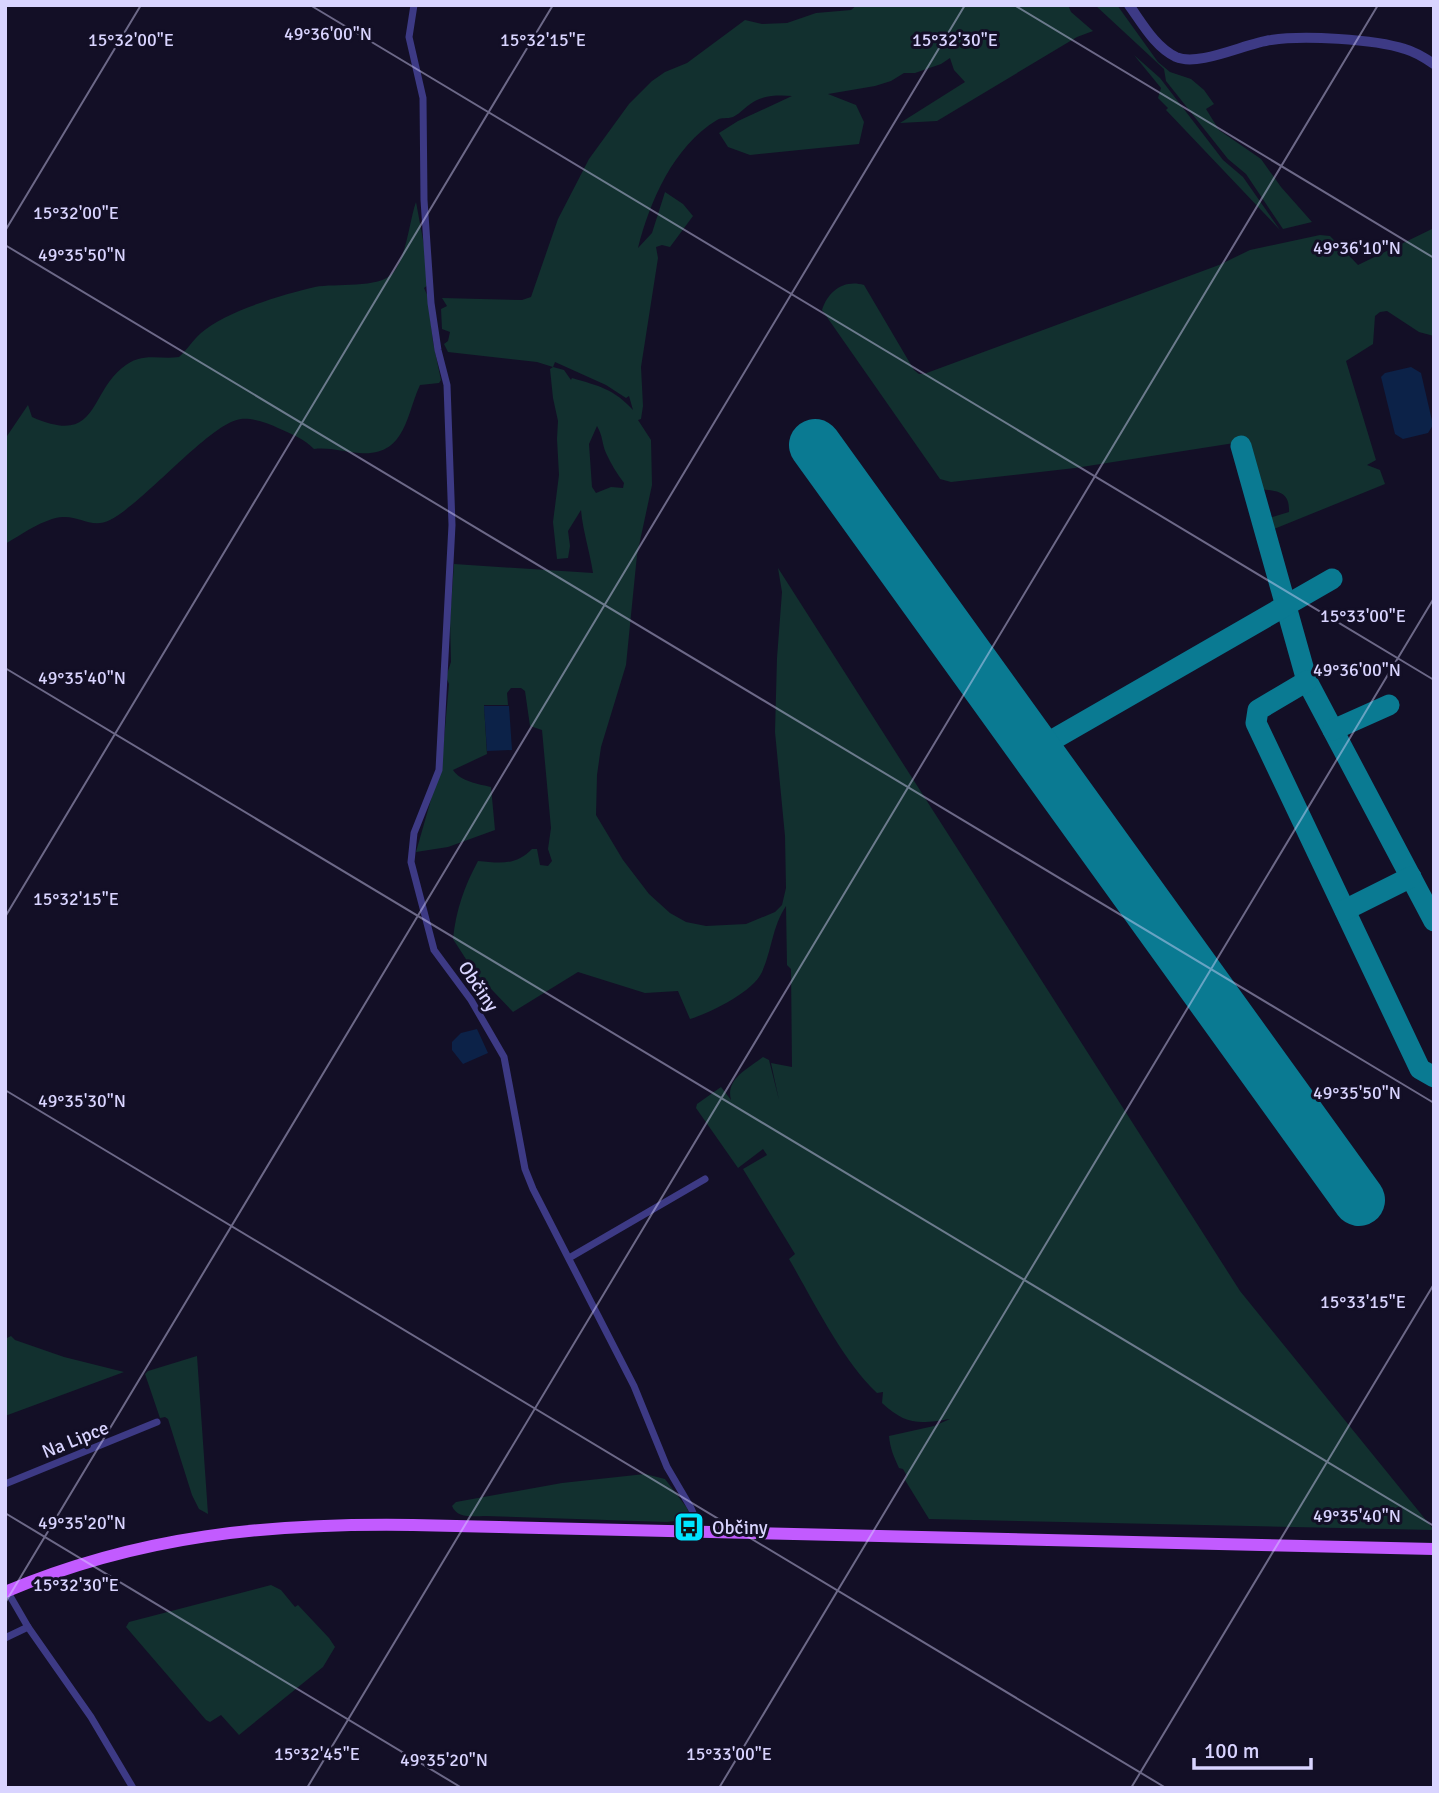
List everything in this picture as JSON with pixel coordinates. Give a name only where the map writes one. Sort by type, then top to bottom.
[{"type":"main road","points":[[6,1591],[76,1566],[138,1548],[186,1538],[267,1527],[360,1524],[1434,1549]]},
{"type":"street","name":"Občiny","points":[[414,5],[410,37],[423,98],[429,280],[438,350],[447,385],[452,526],[439,770],[414,833],[411,847],[414,881],[434,950],[471,1000],[504,1057],[525,1169],[634,1386],[667,1466],[691,1508],[701,1532]]},
{"type":"street","points":[[1129,5],[1159,45],[1176,57],[1185,59],[1198,59],[1271,40],[1328,38],[1397,47],[1434,64]]},
{"type":"street","points":[[569,1258],[705,1179]]},
{"type":"street","name":"Na Lipce","points":[[5,1484],[157,1422]]},
{"type":"street","points":[[6,1591],[27,1627],[91,1717],[133,1788]]},
{"type":"street","points":[[5,1638],[27,1627]]},
{"type":"green space","points":[[857,5],[1068,5],[1071,12],[1093,31],[1077,37],[937,121],[900,123],[965,82],[954,70],[950,58],[941,64],[915,73],[904,73],[875,86],[828,94],[856,105],[864,122],[859,144],[750,155],[728,147],[719,133],[738,121],[792,96],[773,96],[755,101],[733,117],[717,120],[701,131],[676,160],[649,212],[638,248],[652,233],[665,192],[683,204],[693,216],[670,247],[656,247],[658,258],[641,367],[643,406],[641,419],[638,420],[651,440],[652,485],[637,555],[626,665],[601,747],[596,815],[623,860],[649,894],[670,913],[686,922],[706,926],[746,924],[775,912],[782,905],[786,888],[785,836],[775,732],[782,592],[778,568],[1240,1291],[1434,1530],[929,1519],[905,1480],[907,1476],[903,1469],[899,1468],[889,1436],[934,1426],[950,1419],[913,1421],[898,1415],[882,1403],[883,1392],[877,1393],[864,1379],[829,1329],[789,1259],[795,1254],[743,1169],[767,1155],[763,1149],[738,1168],[696,1108],[697,1104],[721,1087],[731,1100],[730,1093],[735,1080],[763,1057],[769,1060],[779,1100],[771,1063],[792,1067],[791,969],[787,965],[786,906],[757,980],[730,1001],[690,1019],[678,991],[645,993],[578,972],[513,1012],[473,970],[453,939],[461,899],[478,861],[513,861],[532,849],[537,849],[540,865],[548,866],[552,861],[548,849],[551,828],[542,730],[530,726],[525,691],[521,688],[511,688],[507,693],[508,705],[484,705],[487,754],[453,770],[465,779],[491,787],[495,830],[448,847],[416,852],[442,761],[449,684],[446,677],[451,662],[450,620],[454,564],[593,573],[581,510],[568,531],[568,558],[557,559],[553,522],[559,475],[558,421],[550,369],[553,367],[537,362],[448,352],[444,344],[448,341],[450,332],[442,329],[441,309],[447,306],[442,298],[522,300],[531,297],[558,219],[589,159],[629,104],[652,81],[687,63],[745,20],[762,24],[787,23],[816,13],[851,10]],"holes":[[[555,362],[606,385],[626,398],[629,396],[633,410],[606,389],[572,378],[571,380],[564,370],[553,367]],[[597,426],[606,453],[624,483],[623,488],[611,487],[596,493],[592,487],[589,444]]]},
{"type":"green space","points":[[1095,5],[1117,5],[1158,62],[1170,72],[1191,79],[1204,90],[1214,104],[1206,109],[1219,130],[1261,159],[1312,222],[1283,229],[1246,174],[1228,159],[1166,81],[1164,69]]},
{"type":"green space","points":[[1134,55],[1160,78],[1223,160],[1243,177],[1280,230],[1166,110],[1168,108],[1158,98],[1161,88]]},
{"type":"green space","points":[[416,202],[429,272],[428,285],[424,288],[428,297],[441,380],[439,383],[420,385],[407,421],[395,441],[375,452],[314,449],[298,437],[270,424],[241,419],[228,423],[213,434],[141,497],[110,520],[92,523],[69,517],[56,518],[33,527],[5,544],[5,439],[28,405],[32,417],[53,424],[69,426],[81,422],[111,379],[122,368],[143,358],[179,357],[201,333],[224,318],[302,290],[367,283],[386,278],[393,273],[402,258]]},
{"type":"green space","points":[[1434,228],[1434,336],[1419,332],[1387,311],[1380,312],[1375,316],[1373,344],[1346,361],[1376,460],[1367,465],[1380,470],[1385,484],[1274,529],[1269,518],[1289,512],[1289,505],[1281,493],[1258,489],[1247,441],[1075,468],[951,482],[940,479],[822,310],[828,297],[838,288],[850,284],[864,285],[914,370],[924,374],[1219,265],[1250,250],[1320,235],[1330,236],[1358,265]]},
{"type":"green space","points":[[11,1336],[15,1340],[64,1357],[124,1372],[5,1416],[5,1339]]},
{"type":"green space","points":[[197,1356],[208,1514],[199,1509],[192,1495],[168,1419],[160,1418],[145,1374]]},
{"type":"green space","points":[[645,1474],[665,1479],[687,1508],[691,1519],[667,1522],[471,1516],[458,1513],[452,1506],[456,1502],[562,1483]]},
{"type":"green space","points":[[271,1585],[281,1590],[295,1607],[298,1605],[335,1647],[323,1667],[239,1735],[221,1715],[210,1722],[206,1720],[126,1627],[129,1622]]},
{"type":"water","points":[[1411,367],[1421,373],[1433,425],[1428,433],[1403,439],[1395,434],[1381,377],[1385,373]]},
{"type":"water","points":[[484,706],[509,706],[512,750],[487,751]]},
{"type":"water","points":[[477,1029],[488,1053],[463,1064],[452,1050],[452,1042],[461,1033]]},
{"type":"taxiway","points":[[1241,446],[1307,681],[1434,921]]},
{"type":"taxiway","points":[[1035,750],[1332,579]]},
{"type":"taxiway","points":[[1307,681],[1258,710],[1256,723],[1420,1069],[1434,1077]]},
{"type":"taxiway","points":[[1333,730],[1389,705]]},
{"type":"taxiway","points":[[1345,910],[1411,877]]},
{"type":"runway","points":[[815,445],[1359,1200]]},
{"type":"place","name":"Občiny","points":[[689,1527]]}]
